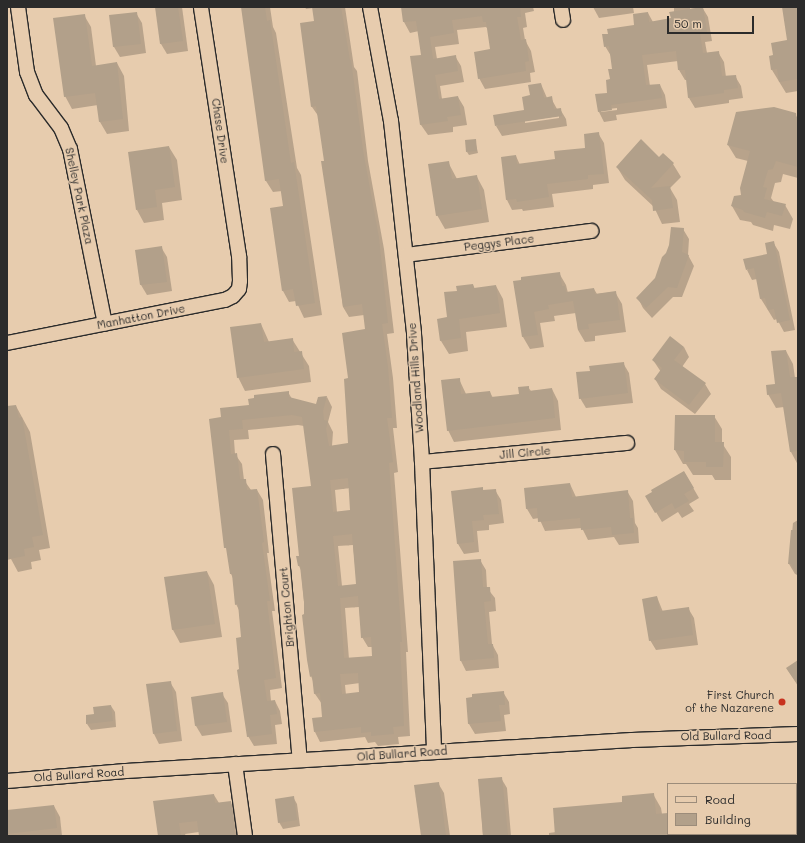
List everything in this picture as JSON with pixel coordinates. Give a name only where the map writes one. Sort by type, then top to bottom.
[{"type":"street","name":"Shelley Park Plaza","points":[[18,7],[27,72],[36,95],[61,128],[70,149],[105,324]]},
{"type":"street","name":"Chase Drive","points":[[202,7],[238,256]]},
{"type":"street","name":"Woodland Hills Drive","points":[[370,7],[391,121],[414,334],[422,462],[434,752]]},
{"type":"street","name":"Peggys Place","points":[[406,255],[591,231]]},
{"type":"street","name":"Manhatton Drive","points":[[7,343],[225,300],[233,296],[239,289],[240,281],[238,256]]},
{"type":"street","name":"Jill Circle","points":[[422,462],[627,443]]},
{"type":"street","name":"Brighton Court","points":[[273,454],[300,760]]},
{"type":"street","name":"Old Bullard Road","points":[[7,781],[235,764],[676,737],[798,734]]},
{"type":"street","points":[[235,764],[245,836]]},
{"type":"building","points":[[155,7],[178,7],[183,41],[160,44]]},
{"type":"building","points":[[241,7],[265,7],[267,21],[270,20],[291,163],[294,162],[315,303],[296,306],[293,289],[282,291],[270,208],[283,206],[279,179],[265,181]]},
{"type":"building","points":[[312,7],[341,7],[351,60],[363,150],[379,238],[388,323],[382,324],[388,367],[392,418],[387,418],[393,462],[389,463],[402,642],[400,642],[404,726],[393,727],[394,734],[371,736],[371,732],[361,733],[361,727],[314,732],[312,718],[322,717],[320,693],[314,694],[312,676],[310,677],[307,660],[302,615],[304,614],[304,602],[300,566],[298,566],[296,556],[299,556],[292,488],[311,486],[302,417],[292,415],[242,420],[243,429],[229,430],[231,454],[237,453],[240,479],[246,479],[247,490],[257,489],[264,542],[262,543],[270,601],[267,601],[276,678],[264,680],[267,701],[275,700],[277,714],[270,715],[272,734],[247,737],[237,670],[239,669],[236,638],[241,637],[238,604],[235,605],[232,574],[230,574],[226,548],[224,548],[209,419],[221,417],[220,408],[249,405],[248,399],[254,398],[254,395],[289,391],[289,397],[316,404],[318,397],[327,396],[323,411],[324,420],[328,421],[326,429],[329,446],[348,443],[344,379],[348,378],[342,333],[365,329],[362,304],[343,307],[321,161],[324,161],[316,106],[311,107],[300,23],[314,21]],"holes":[[[348,478],[350,510],[333,512],[330,480]],[[352,534],[356,584],[338,586],[333,536]],[[358,596],[361,638],[371,637],[372,656],[344,658],[340,598]],[[358,673],[359,692],[342,694],[340,674]]]},
{"type":"building","points":[[401,7],[520,7],[521,17],[517,17],[521,40],[526,39],[529,61],[525,62],[526,71],[478,79],[474,52],[490,49],[486,22],[483,22],[482,16],[452,20],[454,33],[430,37],[433,59],[456,55],[458,71],[435,75],[439,99],[458,96],[461,115],[447,117],[448,121],[420,125],[410,56],[421,55],[416,21],[403,22]]},
{"type":"building","points":[[703,7],[707,32],[700,33],[703,53],[719,51],[722,76],[736,75],[738,88],[724,90],[724,93],[688,98],[685,70],[678,70],[676,51],[642,55],[646,85],[660,84],[662,98],[611,105],[612,110],[598,112],[595,94],[607,93],[606,80],[610,79],[608,69],[612,69],[609,46],[604,47],[602,34],[608,34],[607,29],[634,25],[633,14],[648,12],[649,22],[671,18],[669,12]]},
{"type":"building","points":[[782,7],[798,7],[798,79],[779,82],[777,69],[771,70],[769,56],[773,55],[771,43],[787,40]]},
{"type":"building","points":[[137,12],[141,44],[113,47],[109,15]]},
{"type":"building","points":[[85,14],[92,66],[117,62],[123,119],[99,122],[95,93],[64,97],[53,18]]},
{"type":"building","points":[[541,83],[544,98],[552,96],[554,109],[561,108],[562,116],[495,126],[493,115],[524,110],[522,97],[530,95],[528,85]]},
{"type":"building","points":[[774,107],[796,113],[798,132],[798,167],[776,161],[773,169],[768,170],[763,187],[767,188],[764,199],[786,204],[782,216],[767,212],[765,218],[744,212],[743,210],[731,206],[734,196],[741,195],[740,188],[750,151],[727,145],[736,112]]},
{"type":"building","points":[[599,132],[604,174],[588,175],[588,179],[547,184],[549,197],[517,202],[516,199],[506,200],[501,157],[516,155],[517,164],[555,159],[554,151],[585,148],[584,134]]},
{"type":"building","points":[[476,139],[477,151],[466,152],[465,140]]},
{"type":"building","points":[[641,139],[659,157],[663,153],[674,163],[651,188],[670,186],[673,208],[653,211],[652,200],[616,167]]},
{"type":"building","points":[[169,146],[175,187],[155,190],[157,207],[136,210],[128,152]]},
{"type":"building","points":[[449,161],[452,179],[477,175],[482,209],[436,216],[428,164]]},
{"type":"building","points":[[671,227],[684,228],[682,252],[689,255],[677,288],[668,287],[646,308],[636,298],[655,278],[662,257],[666,253],[669,245]]},
{"type":"building","points":[[774,241],[790,320],[777,323],[774,309],[768,310],[765,298],[760,299],[754,268],[746,270],[743,259],[767,254],[765,243]]},
{"type":"building","points":[[162,246],[167,282],[140,285],[135,250]]},
{"type":"building","points":[[560,272],[562,286],[565,286],[566,292],[594,288],[595,294],[616,291],[620,320],[588,324],[589,329],[578,330],[573,301],[548,305],[549,309],[534,312],[538,335],[522,337],[513,281],[521,280],[521,277]]},
{"type":"building","points":[[473,284],[474,288],[496,285],[500,313],[459,319],[461,338],[440,341],[437,319],[447,317],[444,292],[457,291],[456,286]]},
{"type":"building","points":[[261,323],[264,342],[293,338],[294,352],[302,351],[304,369],[237,378],[230,327]]},
{"type":"building","points":[[670,336],[684,347],[674,360],[706,383],[689,405],[654,379],[662,368],[652,360]]},
{"type":"building","points":[[786,350],[790,377],[797,377],[798,381],[798,451],[790,452],[781,393],[767,395],[766,385],[775,384],[771,351]]},
{"type":"building","points":[[624,362],[628,393],[579,399],[576,372],[590,371],[589,366]]},
{"type":"building","points":[[460,378],[461,394],[490,391],[491,397],[519,394],[518,387],[529,386],[529,391],[552,388],[555,418],[447,431],[441,380]]},
{"type":"building","points":[[16,405],[19,418],[22,417],[43,535],[32,537],[34,547],[24,549],[25,556],[9,559],[7,544],[7,406]]},
{"type":"building","points":[[675,415],[715,415],[715,442],[724,442],[723,467],[706,467],[706,462],[684,462],[684,451],[674,450]]},
{"type":"building","points":[[684,471],[694,488],[684,494],[689,501],[675,509],[672,503],[655,513],[645,496],[652,492],[651,490]]},
{"type":"building","points":[[570,483],[572,497],[628,490],[630,518],[633,518],[634,533],[612,535],[611,527],[581,530],[580,518],[538,522],[537,508],[526,509],[524,488]]},
{"type":"building","points":[[483,487],[483,490],[496,489],[499,514],[483,515],[484,520],[472,521],[474,542],[457,544],[451,491]]},
{"type":"building","points":[[791,530],[798,530],[798,577],[791,564],[788,564]]},
{"type":"building","points":[[481,559],[483,587],[490,587],[491,601],[484,602],[488,644],[493,644],[494,658],[460,661],[453,561]]},
{"type":"building","points":[[207,571],[215,624],[172,630],[164,577]]},
{"type":"building","points":[[657,596],[660,611],[689,607],[693,635],[649,641],[642,599]]},
{"type":"building","points":[[798,660],[798,685],[786,668]]},
{"type":"building","points":[[171,681],[177,731],[153,734],[146,684]]},
{"type":"building","points":[[504,691],[505,705],[499,705],[501,721],[468,724],[466,698],[472,697],[472,694]]},
{"type":"building","points":[[223,692],[227,722],[195,726],[191,697]]},
{"type":"building","points":[[111,705],[113,721],[86,724],[86,715],[94,714],[93,707]]},
{"type":"building","points":[[502,777],[508,835],[483,836],[478,779]]},
{"type":"building","points":[[439,782],[446,836],[421,836],[414,785]]},
{"type":"building","points":[[654,793],[656,814],[667,813],[668,836],[555,836],[553,808],[622,802],[622,796]]},
{"type":"building","points":[[214,794],[215,803],[231,801],[235,836],[199,836],[197,821],[179,823],[181,836],[158,836],[153,801]]},
{"type":"building","points":[[294,796],[297,820],[278,823],[275,799]]},
{"type":"building","points":[[54,805],[57,828],[7,834],[7,810]]},
{"type":"place","name":"First Church of the Nazarene","points":[[782,702]]}]
